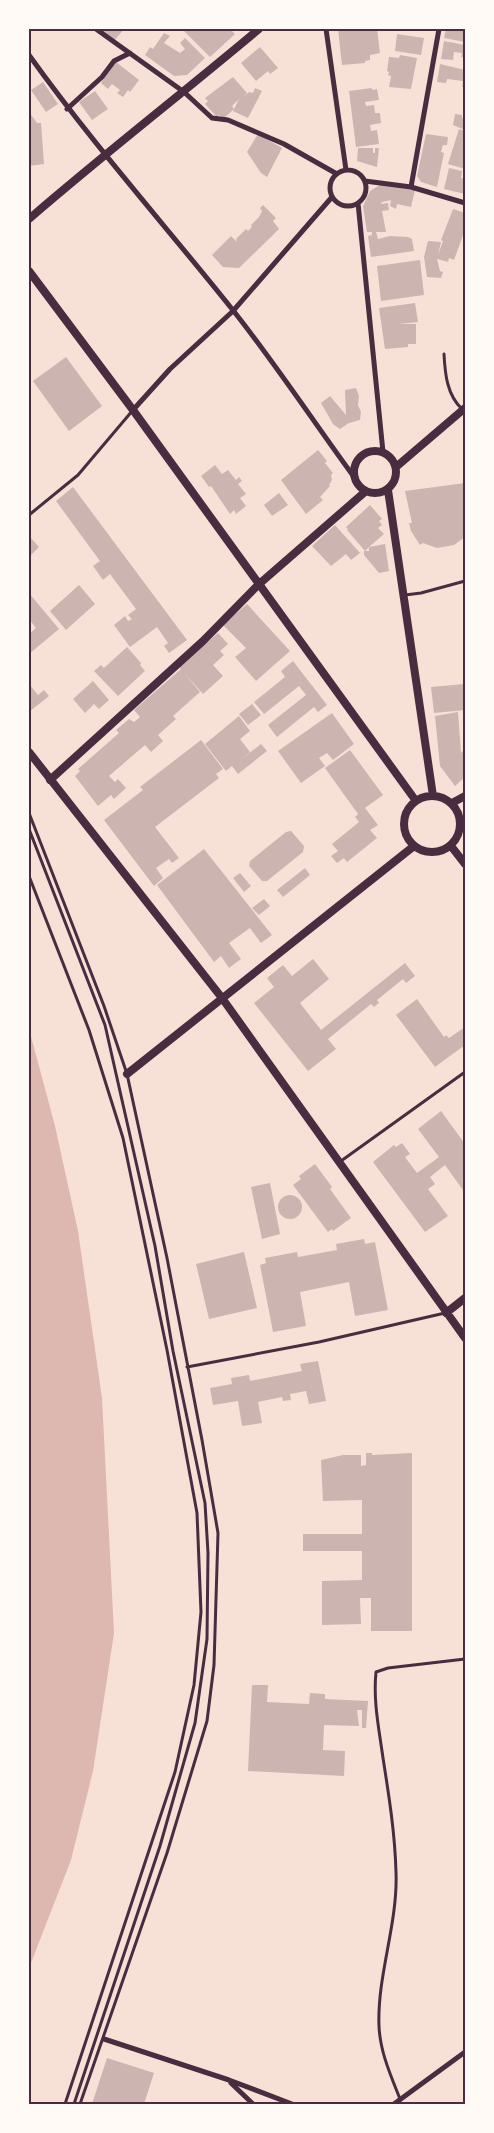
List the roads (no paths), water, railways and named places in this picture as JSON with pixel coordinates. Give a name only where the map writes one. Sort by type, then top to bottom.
[{"type":"street","points":[[96,29],[184,92],[212,118],[228,120],[284,144],[337,174]]},
{"type":"street","points":[[29,219],[106,153],[184,92],[259,29]]},
{"type":"street","points":[[326,29],[346,170]]},
{"type":"street","points":[[410,187],[439,29]]},
{"type":"street","points":[[67,109],[102,77],[114,61],[130,53]]},
{"type":"street","points":[[29,55],[67,109],[106,153],[233,310],[354,477],[360,488],[377,494],[388,490],[395,480],[396,468],[392,458],[383,452],[371,450],[359,457],[354,470],[354,477]]},
{"type":"street","points":[[346,170],[359,173],[364,180],[365,193],[358,203],[348,206],[339,203],[332,196],[330,187],[337,174],[346,170]]},
{"type":"street","points":[[364,180],[410,187],[465,203]]},
{"type":"street","points":[[133,410],[170,369],[233,310],[332,196]]},
{"type":"street","points":[[358,203],[383,452]]},
{"type":"street","points":[[29,271],[133,410],[416,801]]},
{"type":"street","points":[[396,468],[464,409]]},
{"type":"street","points":[[388,490],[433,796]]},
{"type":"street","points":[[50,780],[203,641],[258,585],[366,491]]},
{"type":"street","points":[[29,752],[222,998],[311,1123],[341,1161],[465,1338]]},
{"type":"street","points":[[433,796],[443,798],[452,803],[463,822],[456,840],[451,846],[436,853],[427,852],[414,846],[406,835],[404,826],[409,807],[416,801],[433,796]]},
{"type":"street","points":[[452,803],[465,796]]},
{"type":"street","points":[[127,1074],[414,846]]},
{"type":"street","points":[[451,846],[465,864]]},
{"type":"street","points":[[446,1313],[465,1298]]},
{"type":"street","points":[[104,2039],[229,2080],[292,2104]]},
{"type":"street","points":[[394,2104],[465,2052]]},
{"type":"street","points":[[229,2080],[253,2104]]},
{"type":"lane","points":[[444,354],[450,394],[454,402],[464,409]]},
{"type":"lane","points":[[29,515],[78,475],[108,437],[133,410]]},
{"type":"lane","points":[[404,595],[421,593],[465,580]]},
{"type":"lane","points":[[29,814],[104,1006],[127,1074],[167,1258],[218,1533],[213,1674],[207,1721],[188,1785],[104,2039],[80,2104]]},
{"type":"lane","points":[[29,829],[105,1025],[153,1237],[173,1351],[205,1503],[208,1553],[207,1639],[195,1723],[160,1846],[74,2104]]},
{"type":"lane","points":[[29,876],[90,1030],[123,1138],[167,1350],[197,1513],[200,1602],[194,1685],[176,1772],[65,2104]]},
{"type":"lane","points":[[341,1161],[465,1072]]},
{"type":"lane","points":[[187,1367],[319,1342],[446,1313]]},
{"type":"lane","points":[[400,2099],[385,2060],[379,2027],[381,1995],[394,1915],[396,1874],[391,1811],[374,1692],[376,1672],[388,1668],[465,1658]]}]
